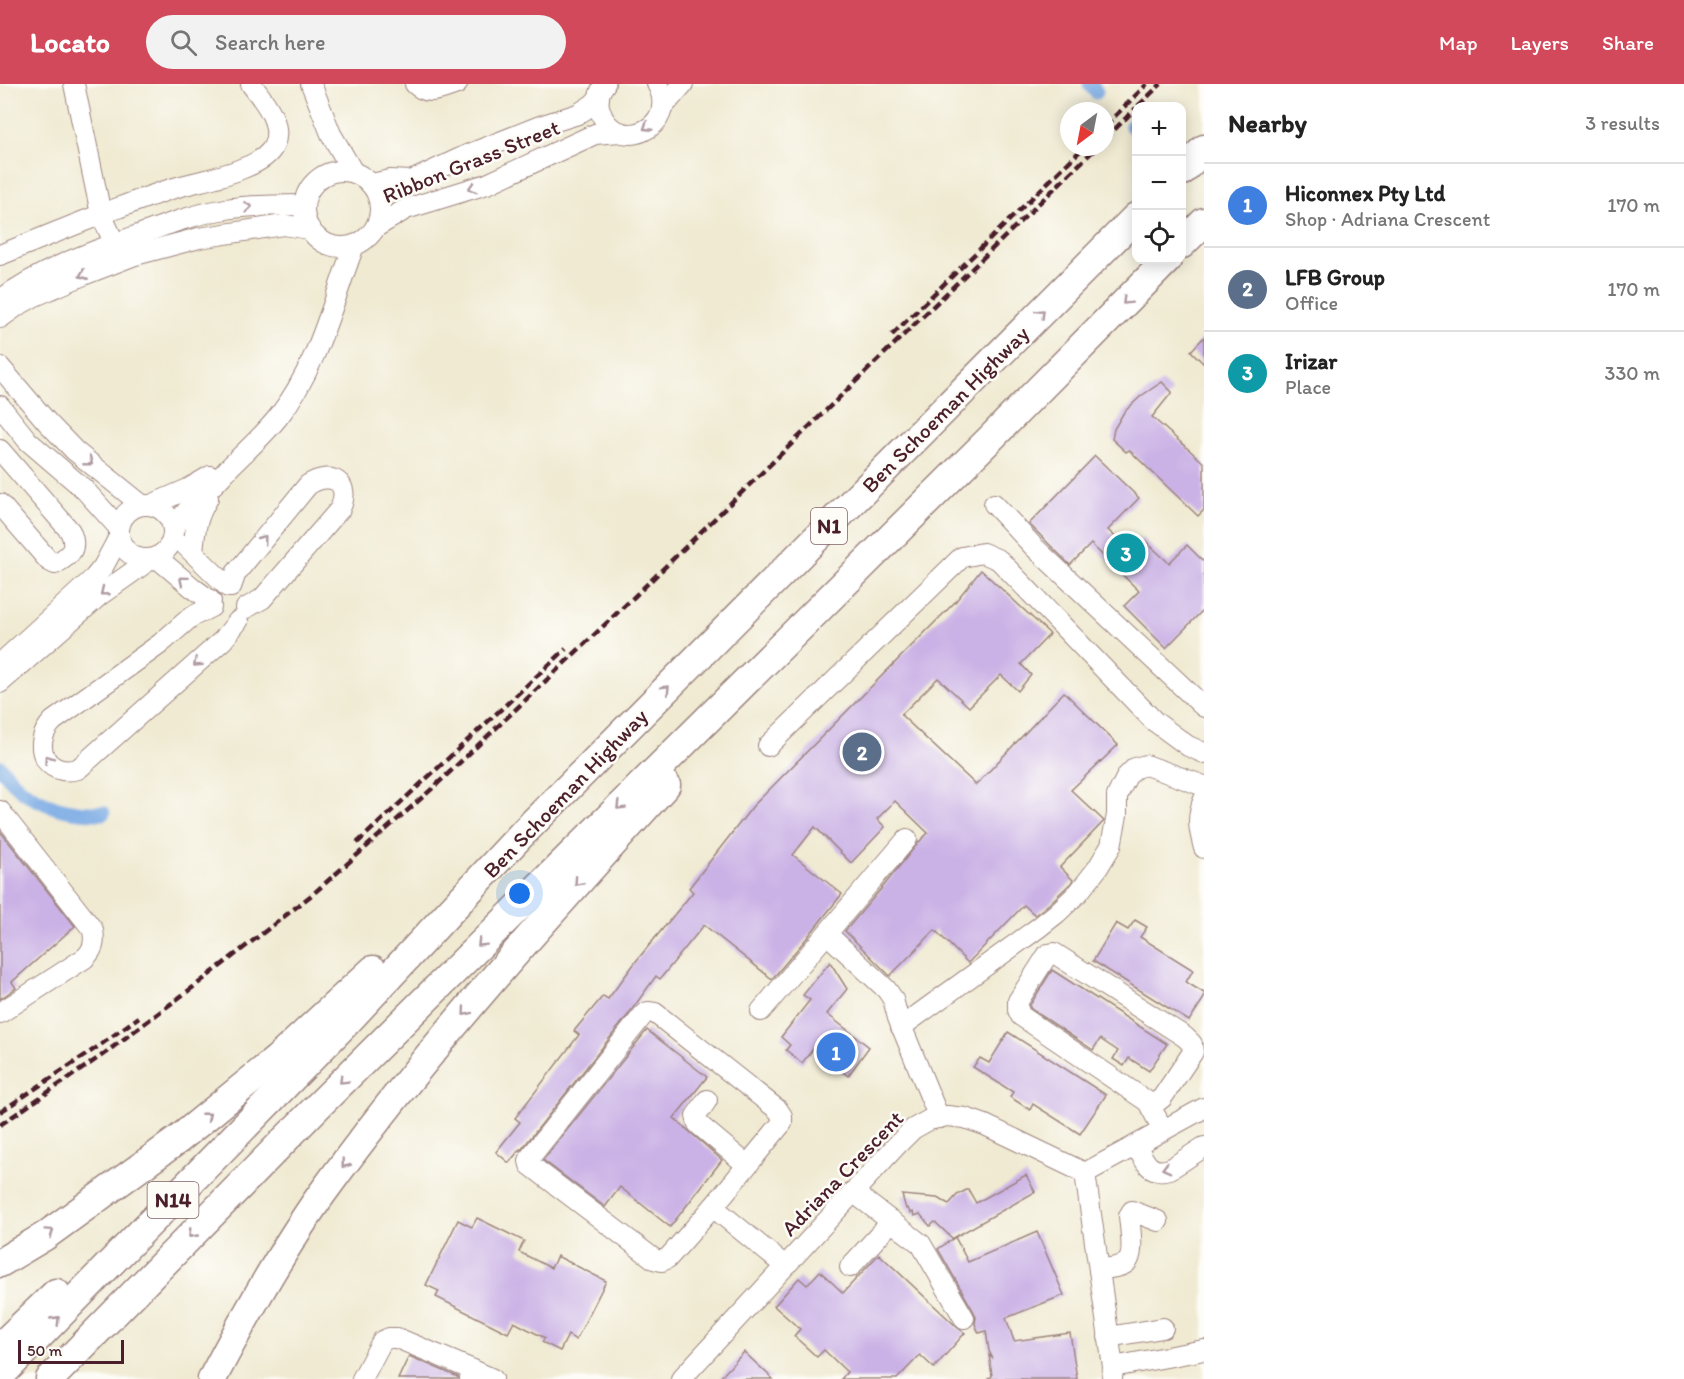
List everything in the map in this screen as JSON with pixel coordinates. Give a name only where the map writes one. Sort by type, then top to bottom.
[{"type":"highway","points":[[1186,167],[1204,149]]},
{"type":"highway","name":"Ben Schoeman Highway","points":[[0,1377],[345,1024],[521,835],[1132,222]]},
{"type":"highway","points":[[1186,240],[1204,222]]},
{"type":"highway","name":"Ben Schoeman Highway","points":[[50,1379],[318,1106],[990,439],[1163,264]]},
{"type":"highway","points":[[212,1379],[260,1292],[320,1196],[422,1064],[531,935],[729,715],[990,439]]},
{"type":"highway","points":[[0,1263],[45,1236],[170,1146],[268,1066],[521,835]]},
{"type":"highway","points":[[0,1347],[252,1102],[345,1024]]},
{"type":"highway","points":[[228,1379],[260,1292]]},
{"type":"street","points":[[74,84],[101,214],[119,252]]},
{"type":"street","points":[[0,255],[101,214],[170,190],[241,170],[268,154],[274,145],[275,125],[272,113],[251,84]]},
{"type":"street","points":[[311,84],[331,134],[353,172]]},
{"type":"street","points":[[415,84],[424,91],[430,92],[457,84]]},
{"type":"street","points":[[657,84],[662,96],[662,108]]},
{"type":"street","name":"Ribbon Grass Street","points":[[376,227],[406,209],[487,184],[595,134],[642,132],[651,127],[659,118],[662,108],[683,84]]},
{"type":"street","name":"Ribbon Grass Street","points":[[602,91],[599,109],[603,119],[610,127],[620,132]]},
{"type":"street","name":"Ribbon Grass Street","points":[[371,184],[390,180],[411,181],[514,136],[578,114],[592,105],[602,91]]},
{"type":"street","points":[[323,176],[331,134]]},
{"type":"street","points":[[514,136],[526,166]]},
{"type":"street","points":[[333,172],[353,172],[371,184],[377,193],[380,216],[376,227],[363,242],[354,246],[329,245],[309,229],[304,218],[307,193],[323,176],[333,172]]},
{"type":"street","points":[[0,318],[17,306],[119,252],[162,226],[222,210],[264,205],[304,205]]},
{"type":"street","points":[[222,210],[226,234]]},
{"type":"street","points":[[0,300],[38,275],[77,257],[169,246],[199,238],[284,225],[309,229]]},
{"type":"street","points":[[162,226],[169,246]]},
{"type":"street","points":[[329,245],[338,286]]},
{"type":"street","points":[[173,530],[186,511],[260,439],[296,393],[320,344],[338,286],[354,246]]},
{"type":"street","points":[[0,367],[75,451],[147,505],[159,508],[166,513],[173,530],[169,547],[163,553],[131,572],[100,595],[0,683]]},
{"type":"street","points":[[0,406],[28,441],[84,489],[119,532],[122,545],[127,552],[134,557],[154,558],[211,604],[216,618],[226,623],[242,615],[262,599],[340,509],[344,499],[343,488],[335,480],[326,477],[317,479],[308,485],[236,573],[230,587],[218,591],[211,604],[190,617],[160,644],[53,721],[42,736],[41,746],[50,764],[58,770],[68,772],[78,769],[223,640],[242,615],[245,597],[237,589],[230,587],[173,530]]},
{"type":"street","points":[[13,422],[33,406]]},
{"type":"street","points":[[0,450],[70,531],[74,541],[72,550],[66,558],[55,564],[49,561],[0,504]]},
{"type":"street","points":[[0,664],[104,567],[119,532],[121,520],[126,513],[134,507],[147,505],[189,489],[236,461]]},
{"type":"street","points":[[193,552],[197,518],[220,478]]},
{"type":"street","points":[[994,504],[1034,547],[1204,707]]},
{"type":"street","points":[[768,746],[962,557],[983,553],[999,560],[1154,720],[1188,746],[1204,753]]},
{"type":"street","points":[[902,1027],[1057,914],[1078,893],[1097,870],[1110,846],[1117,815],[1117,796],[1127,776],[1135,768],[1146,765],[1204,786]]},
{"type":"street","points":[[1204,800],[1198,828],[1204,848]]},
{"type":"street","points":[[0,1013],[85,957],[92,951],[95,941],[93,930],[4,819]]},
{"type":"street","points":[[761,1011],[908,839]]},
{"type":"street","points":[[827,934],[886,989],[939,1118]]},
{"type":"street","points":[[1150,1106],[1162,1098],[1193,1052],[1192,1044],[1185,1037],[1054,953],[1048,954],[1018,1001],[1021,1016],[1148,1102],[1150,1106],[1163,1130]]},
{"type":"street","points":[[648,1012],[655,1013],[778,1110],[782,1116],[782,1123],[713,1207],[668,1258],[662,1261],[644,1252],[530,1166],[531,1156],[644,1014],[648,1012]]},
{"type":"street","points":[[707,1100],[696,1116],[698,1124],[747,1165]]},
{"type":"street","points":[[1204,1108],[1085,1173],[1113,1373],[1204,1350]]},
{"type":"street","name":"Adriana Crescent","points":[[681,1379],[913,1129],[929,1120],[946,1116],[965,1118],[986,1125],[1085,1173]]},
{"type":"street","points":[[1136,1145],[1149,1167],[1163,1171],[1170,1170],[1204,1147]]},
{"type":"street","points":[[854,1192],[921,1244],[964,1318]]},
{"type":"street","points":[[713,1207],[785,1266]]},
{"type":"street","points":[[1099,1270],[1125,1264],[1129,1260],[1131,1253],[1129,1216],[1132,1211],[1158,1221]]},
{"type":"street","points":[[850,1267],[892,1221]]},
{"type":"street","points":[[1108,1337],[1163,1328]]},
{"type":"street","points":[[362,1379],[382,1341],[389,1338],[397,1338],[472,1375],[493,1379]]},
{"type":"building","points":[[1204,337],[1204,364],[1191,351]]},
{"type":"building","points":[[1162,382],[1172,392],[1152,417],[1204,463],[1204,510],[1198,516],[1129,450],[1126,452],[1112,439],[1114,429],[1124,412],[1141,396]]},
{"type":"building","points":[[1095,456],[1139,498],[1108,530],[1130,551],[1142,538],[1169,563],[1187,545],[1204,562],[1204,609],[1166,648],[1124,606],[1139,591],[1091,544],[1070,565],[1029,524]]},
{"type":"building","points":[[981,570],[1050,634],[1021,664],[1031,675],[1018,691],[1001,675],[969,707],[938,678],[901,715],[976,785],[1064,692],[1118,745],[1071,790],[1104,821],[1060,867],[1073,880],[1071,883],[1035,915],[1024,905],[968,963],[935,930],[890,976],[845,931],[928,833],[895,801],[877,819],[885,827],[851,863],[815,827],[793,855],[842,894],[772,979],[704,925],[660,979],[656,976],[628,1015],[509,1163],[496,1152],[520,1122],[515,1118],[579,1035],[574,1031],[603,996],[608,999],[693,892],[689,888],[753,806],[955,602]]},
{"type":"building","points":[[0,831],[75,926],[12,982],[16,988],[0,999]]},
{"type":"building","points":[[1135,920],[1147,927],[1140,937],[1193,970],[1186,982],[1204,993],[1204,998],[1189,1021],[1093,961],[1116,923],[1128,930]]},
{"type":"building","points":[[830,962],[847,989],[827,1014],[869,1047],[848,1076],[813,1049],[802,1063],[786,1050],[790,1045],[781,1037],[810,1000],[803,995]]},
{"type":"building","points":[[1052,970],[1167,1044],[1149,1071],[1129,1058],[1124,1066],[1113,1059],[1118,1051],[1100,1039],[1093,1050],[1030,1008]]},
{"type":"building","points":[[647,1030],[707,1077],[674,1118],[722,1160],[670,1227],[620,1187],[605,1207],[543,1160]]},
{"type":"building","points":[[1008,1032],[1106,1095],[1080,1134],[1033,1104],[1030,1110],[1010,1097],[1013,1092],[973,1067],[980,1058],[989,1063]]},
{"type":"building","points":[[1026,1175],[1035,1192],[955,1237],[968,1262],[1037,1232],[1064,1295],[1006,1318],[1014,1341],[1070,1333],[1077,1379],[988,1379],[992,1376],[989,1355],[993,1359],[989,1351],[986,1331],[979,1333],[975,1324],[974,1312],[938,1249],[954,1238],[935,1222],[930,1226],[920,1214],[914,1216],[913,1212],[910,1213],[908,1208],[906,1209],[902,1195],[937,1198],[949,1204],[957,1195],[968,1189],[976,1203]]},
{"type":"building","points":[[477,1218],[524,1241],[519,1252],[551,1268],[557,1256],[606,1281],[576,1340],[568,1335],[560,1351],[542,1342],[545,1338],[514,1322],[508,1333],[436,1297],[439,1291],[426,1285],[458,1220],[472,1227]]},
{"type":"building","points":[[879,1254],[965,1333],[934,1368],[920,1355],[897,1379],[841,1379],[847,1372],[824,1350],[817,1357],[794,1336],[800,1329],[774,1306],[799,1278],[807,1285],[820,1271],[843,1293]]},
{"type":"building","points":[[744,1352],[773,1379],[719,1379]]},
{"type":"building","points":[[409,1356],[458,1377],[458,1379],[398,1379]]},
{"type":"waterway","points":[[1090,84],[1096,92]]},
{"type":"waterway","points":[[0,767],[20,788],[41,802],[71,811],[103,813]]},
{"type":"railway","points":[[1114,117],[1147,84]]},
{"type":"railway","points":[[1142,102],[1161,84]]},
{"type":"railway","points":[[1114,130],[1132,112]]},
{"type":"railway","points":[[892,335],[1075,156]]},
{"type":"railway","points":[[0,1125],[101,1056],[313,894],[434,787],[635,596],[1088,156]]},
{"type":"railway","points":[[357,843],[566,649]]},
{"type":"railway","points":[[0,1112],[139,1017]]},
{"type":"place","name":"Irizar","points":[[1126,553]]},
{"type":"place","name":"LFB Group","points":[[862,752]]},
{"type":"place","name":"Hiconnex Pty Ltd","points":[[836,1052]]}]
